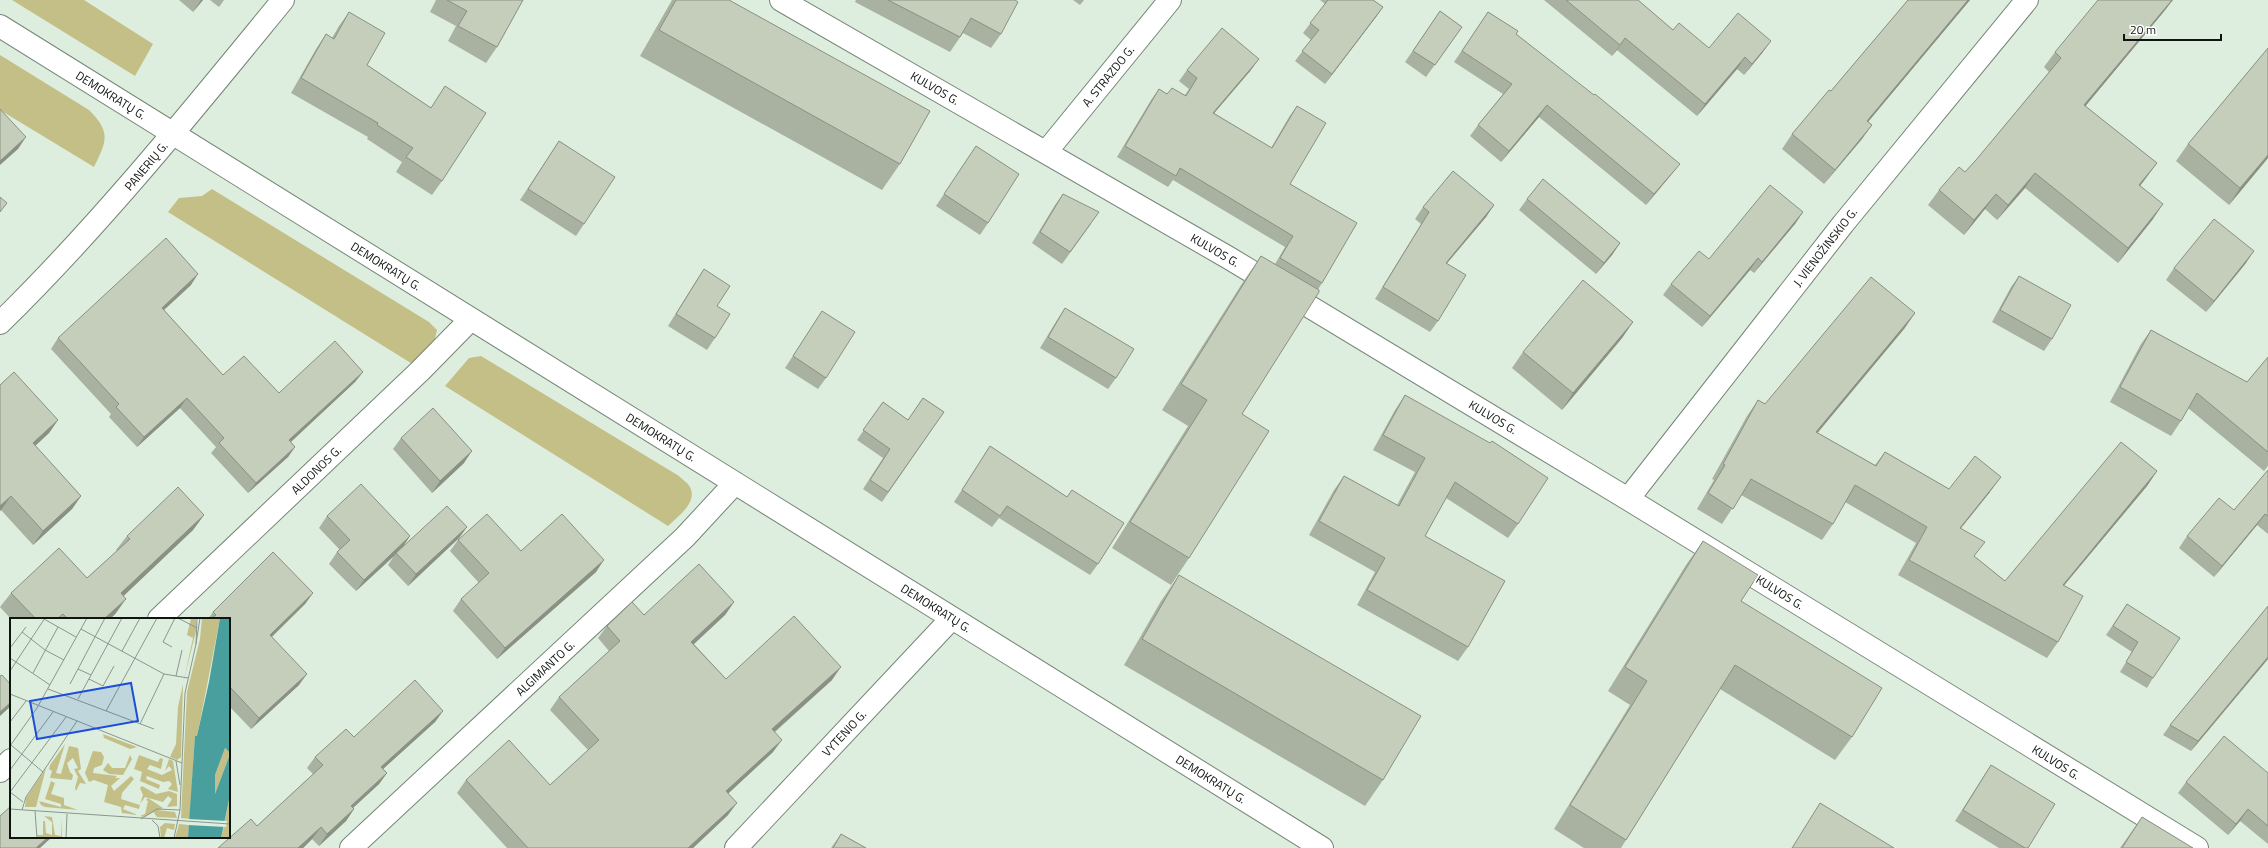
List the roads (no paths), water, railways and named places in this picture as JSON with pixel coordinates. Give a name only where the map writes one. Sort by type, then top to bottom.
[{"type":"street","name":"PANERIŲ G.","points":[[0,323],[103,216],[173,134],[283,0]]},
{"type":"street","name":"KULVOS G.","points":[[781,0],[1229,258],[1628,499],[2197,848]]},
{"type":"street","name":"A. STRAZDO G.","points":[[1046,152],[1170,0]]},
{"type":"street","name":"J. VIENOŽINSKIO G.","points":[[1628,499],[1843,224],[2027,0]]},
{"type":"street","name":"DEMOKRATŲ G.","points":[[0,26],[1322,848]]},
{"type":"street","name":"ALDONOS G.","points":[[161,618],[415,376],[471,319]]},
{"type":"street","name":"ALGIMANTO G.","points":[[351,848],[685,537],[735,483]]},
{"type":"street","name":"VYTENIO G.","points":[[736,848],[952,618]]},
{"type":"street","points":[[0,771],[10,761]]}]
